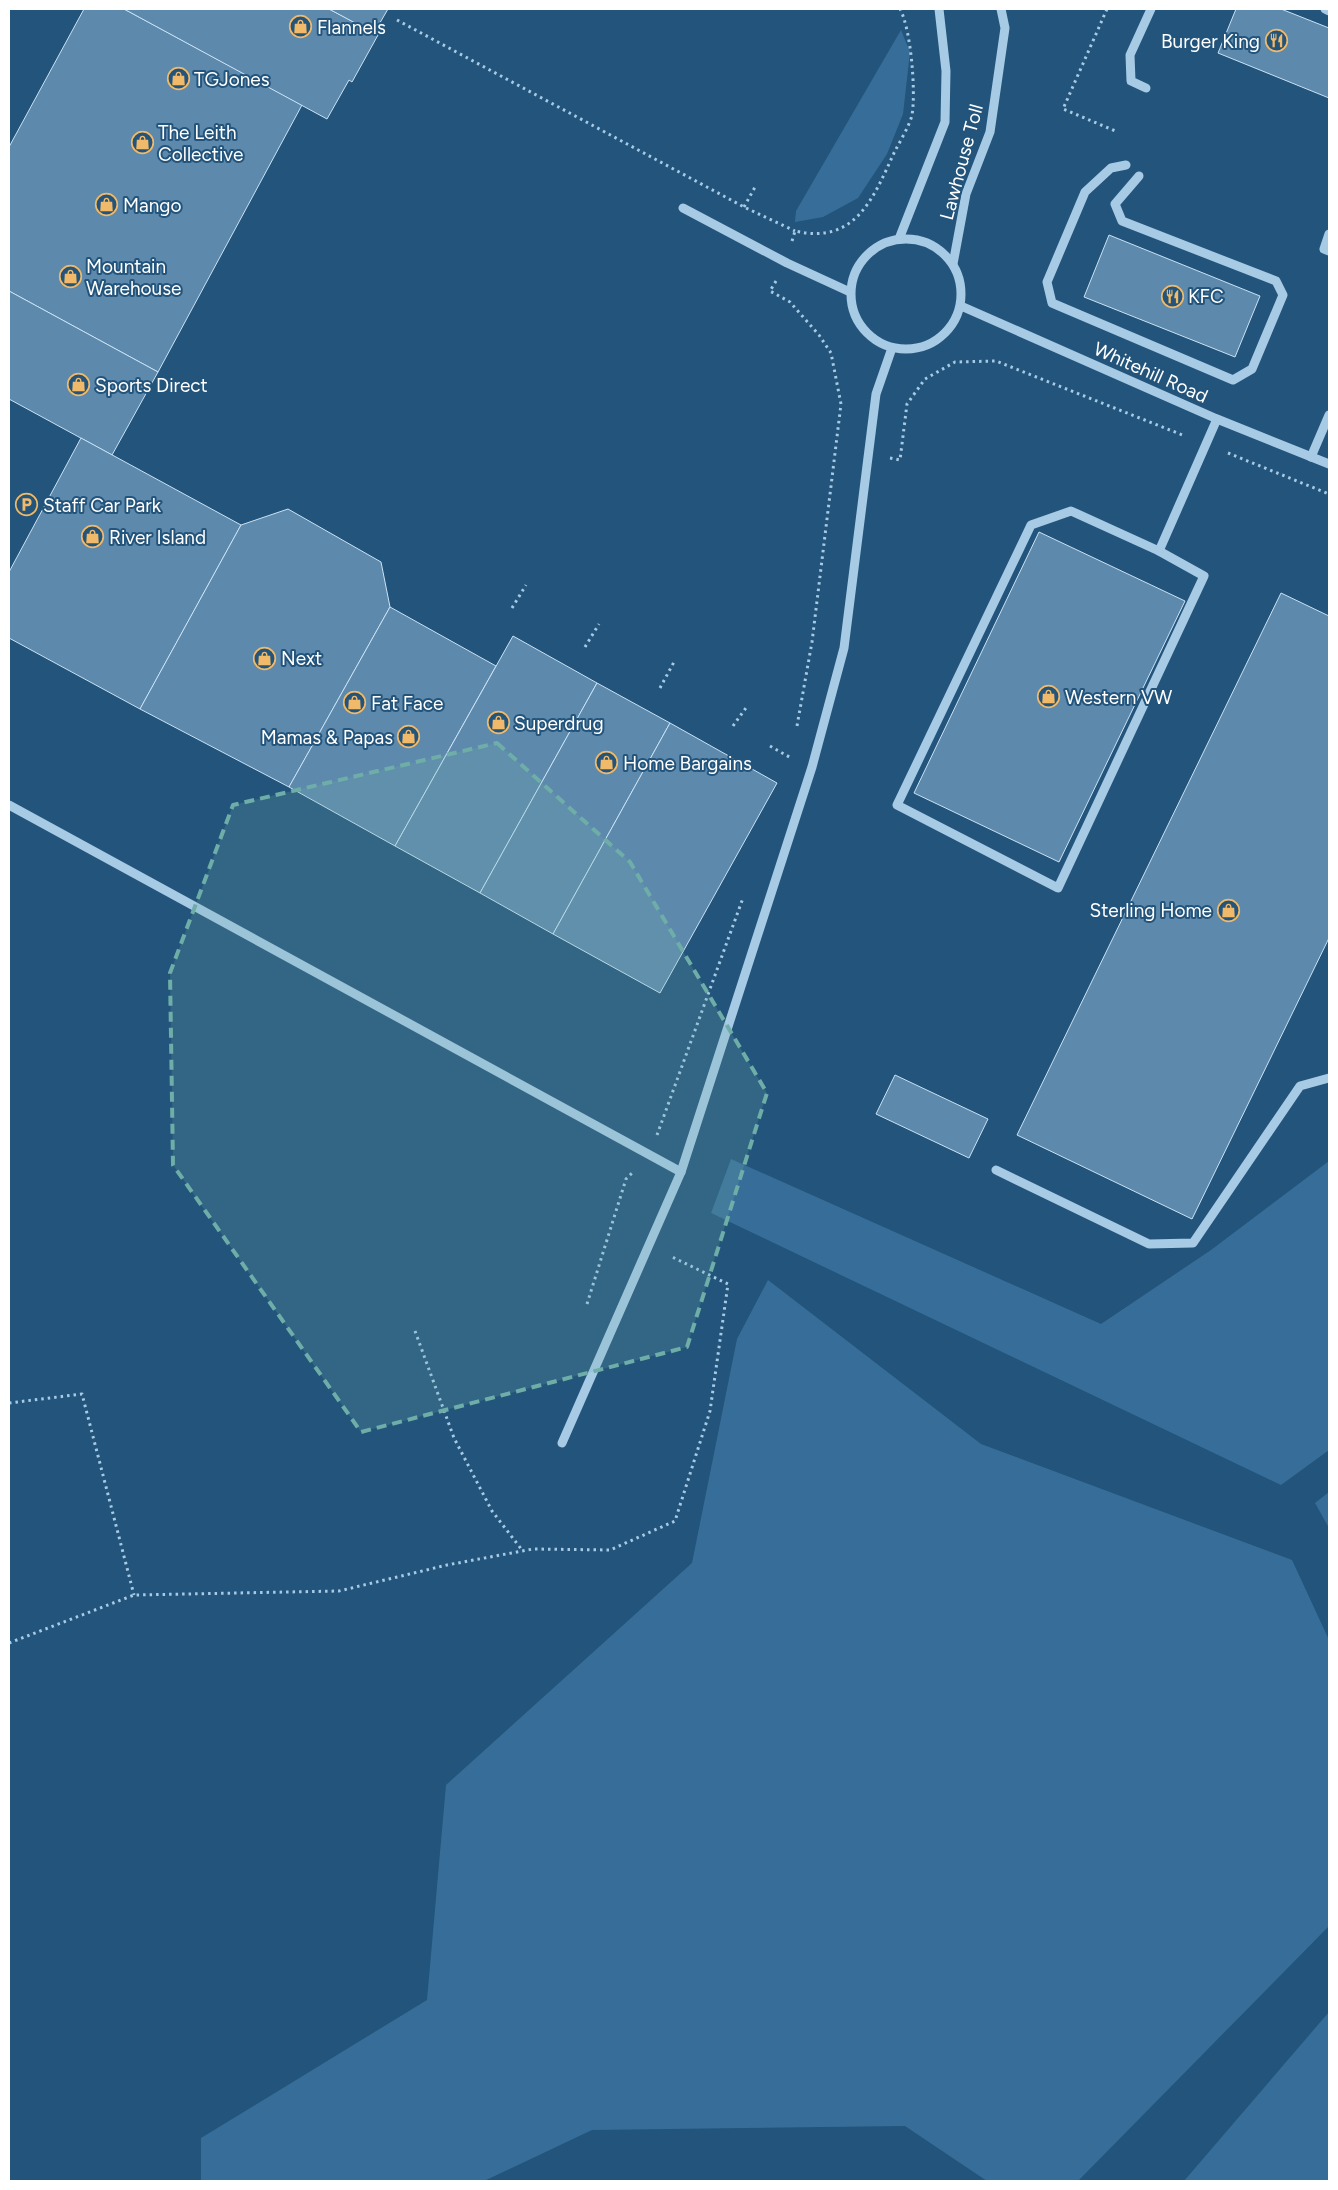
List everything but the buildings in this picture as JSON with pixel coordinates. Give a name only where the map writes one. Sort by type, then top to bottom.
[{"type":"street","name":"Lawhouse Toll","points":[[899,239],[945,122],[946,70],[939,9]]},
{"type":"street","name":"Lawhouse Toll","points":[[953,264],[966,194],[990,132],[1005,28],[1001,9]]},
{"type":"street","points":[[1146,88],[1131,81],[1130,55],[1151,9]]},
{"type":"street","points":[[1324,9],[1329,11]]},
{"type":"street","points":[[1126,165],[1111,168],[1085,192],[1047,282],[1052,303],[1233,380],[1252,369],[1283,295],[1276,281],[1122,221],[1115,204],[1139,176]]},
{"type":"street","points":[[682,208],[786,263],[850,292]]},
{"type":"street","points":[[1329,234],[1324,249],[1329,251]]},
{"type":"street","name":"Lawhouse Toll","points":[[899,239],[915,240],[930,244],[943,252],[953,264],[959,277],[961,306],[954,323],[943,337],[927,346],[910,350],[892,348],[878,343],[866,333],[857,321],[852,307],[850,292],[853,277],[860,263],[871,251],[884,243],[899,239]]},
{"type":"street","name":"Whitehill Road","points":[[961,306],[1217,419],[1329,464]]},
{"type":"street","points":[[562,1443],[680,1172],[805,789],[844,648],[876,394],[892,348]]},
{"type":"street","points":[[1312,457],[1329,415]]},
{"type":"street","points":[[1159,552],[1208,445],[1217,419]]},
{"type":"street","points":[[1071,511],[1159,552],[1204,576],[1058,888],[896,805],[1031,525],[1071,511]]},
{"type":"street","points":[[9,805],[680,1172]]},
{"type":"street","points":[[996,1170],[1149,1244],[1193,1243],[1300,1086],[1329,1078]]},
{"type":"path","points":[[397,20],[744,207],[795,231],[812,235],[835,230],[858,218],[881,182],[912,115],[912,72],[906,20],[900,9]]},
{"type":"path","points":[[1106,9],[1063,109],[1118,132]]},
{"type":"path","points":[[744,207],[755,187]]},
{"type":"path","points":[[795,231],[786,263],[770,291],[790,302],[819,335],[831,353],[841,404],[812,642],[796,730]]},
{"type":"path","points":[[836,442],[900,460],[907,404],[925,379],[955,362],[996,361],[1329,494]]},
{"type":"path","points":[[512,608],[526,585]]},
{"type":"path","points":[[585,648],[599,624]]},
{"type":"path","points":[[660,688],[674,662]]},
{"type":"path","points":[[733,726],[748,705]]},
{"type":"path","points":[[770,746],[792,759]]},
{"type":"path","points":[[789,767],[793,749]]},
{"type":"path","points":[[587,1304],[626,1180],[650,1155],[744,896]]},
{"type":"path","points":[[9,1644],[134,1595],[340,1591],[447,1564],[522,1550],[610,1550],[675,1522],[710,1410],[728,1284],[649,1246]]},
{"type":"path","points":[[415,1331],[454,1438],[492,1511],[522,1550]]},
{"type":"path","points":[[9,1403],[82,1394],[134,1595]]},
{"type":"highlighted area","points":[[497,743],[630,862],[767,1093],[687,1347],[361,1432],[173,1165],[170,973],[233,805]]},
{"type":"shaded area","points":[[901,30],[910,52],[903,114],[887,154],[858,198],[823,217],[795,222],[796,211]]},
{"type":"shaded area","points":[[731,1159],[1101,1324],[1211,1250],[1329,1161],[1329,1450],[1281,1485],[711,1213]]},
{"type":"shaded area","points":[[768,1280],[981,1444],[1292,1560],[1329,1640],[1329,1926],[1078,2181],[987,2181],[905,2126],[592,2130],[484,2181],[201,2181],[201,2138],[427,2000],[446,1785],[692,1563],[737,1339]]},
{"type":"shaded area","points":[[1329,1492],[1329,1528],[1315,1503]]},
{"type":"shaded area","points":[[1329,2012],[1329,2181],[1184,2181]]},
{"type":"place","name":"Flannels","points":[[301,27]]},
{"type":"place","name":"Burger King","points":[[1276,41]]},
{"type":"place","name":"TGJones","points":[[178,79]]},
{"type":"place","name":"The Leith Collective","points":[[142,143]]},
{"type":"place","name":"Mango","points":[[107,205]]},
{"type":"place","name":"Mountain Warehouse","points":[[70,277]]},
{"type":"place","name":"KFC","points":[[1172,296]]},
{"type":"place","name":"Sports Direct","points":[[79,385]]},
{"type":"place","name":"Staff Car Park","points":[[27,505]]},
{"type":"place","name":"River Island","points":[[93,537]]},
{"type":"place","name":"Next","points":[[265,658]]},
{"type":"place","name":"Western VW","points":[[1049,697]]},
{"type":"place","name":"Fat Face","points":[[355,703]]},
{"type":"place","name":"Superdrug","points":[[498,723]]},
{"type":"place","name":"Mamas & Papas","points":[[409,737]]},
{"type":"place","name":"Home Bargains","points":[[607,763]]},
{"type":"place","name":"Sterling Home","points":[[1228,910]]}]
